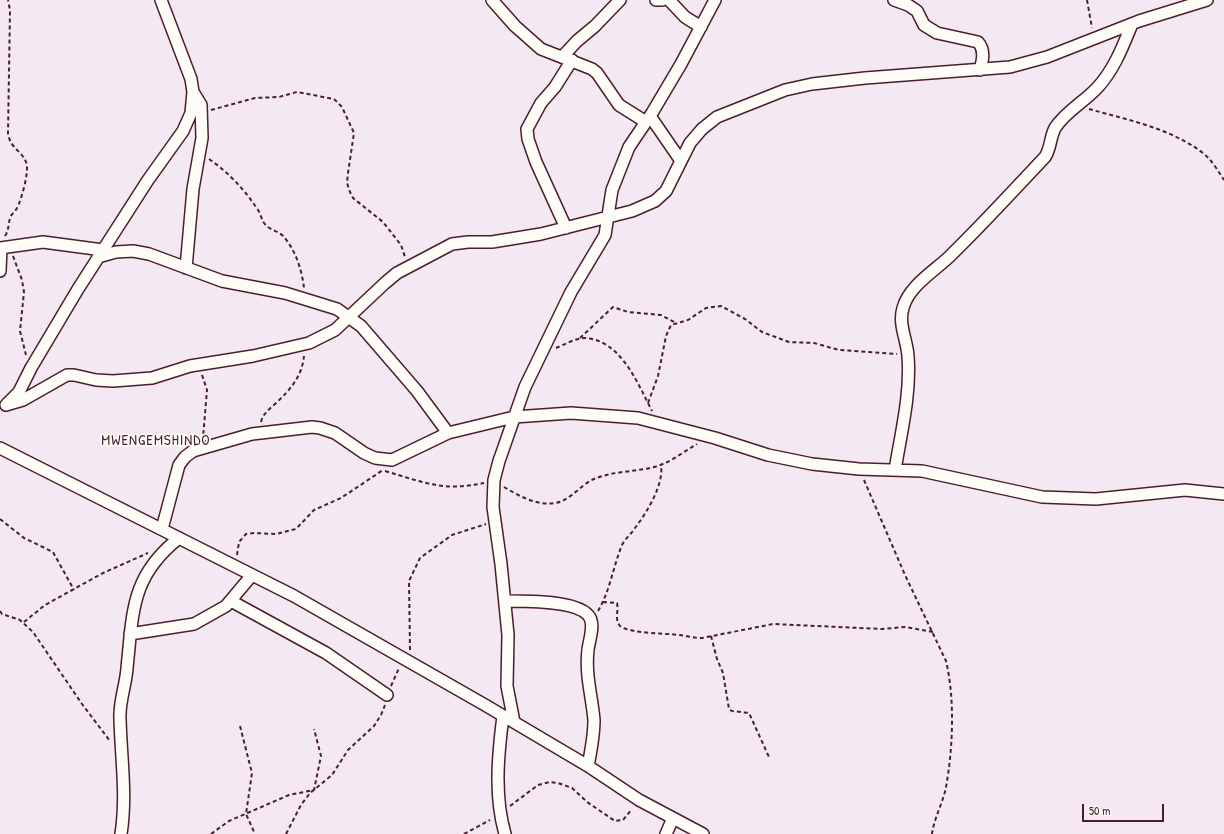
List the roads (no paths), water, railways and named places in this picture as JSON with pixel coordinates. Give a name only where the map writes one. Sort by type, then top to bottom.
[{"type":"street","points":[[161,0],[187,66],[193,92],[201,105],[202,112],[202,138],[193,189],[186,268]]},
{"type":"street","points":[[492,0],[516,26],[542,49],[568,58],[597,73],[619,105],[648,119],[681,161]]},
{"type":"street","points":[[566,228],[534,157],[528,139],[527,129],[540,103],[555,87],[577,41],[595,26],[620,0]]},
{"type":"street","points":[[656,0],[662,0]]},
{"type":"street","points":[[669,0],[685,17],[701,27]]},
{"type":"street","points":[[514,722],[506,686],[508,635],[494,521],[494,480],[525,387],[560,314],[605,235],[609,218],[612,190],[622,163],[635,135],[648,119],[715,0]]},
{"type":"street","points":[[894,0],[908,5],[917,11],[924,25],[937,33],[978,42],[983,53],[980,70]]},
{"type":"street","points":[[3,406],[23,400],[67,375],[96,380],[138,380],[162,376],[190,366],[304,344],[335,330],[385,283],[406,268],[452,244],[508,240],[566,228],[609,218],[632,211],[655,201],[666,191],[690,143],[702,129],[717,117],[785,90],[812,84],[865,78],[1010,67],[1047,57],[1092,38],[1186,5],[1207,0]]},
{"type":"street","points":[[895,470],[907,390],[908,354],[901,317],[903,307],[908,297],[915,287],[954,252],[1045,157],[1049,150],[1054,129],[1062,119],[1098,87],[1112,69],[1123,48],[1132,24]]},
{"type":"street","points":[[3,406],[19,392],[31,368],[101,254],[148,180],[183,131],[191,112],[193,92]]},
{"type":"street","points":[[0,271],[4,245],[43,242],[101,254],[133,251],[149,254],[222,281],[305,298],[337,309],[350,316],[361,326],[417,391],[448,433]]},
{"type":"street","points":[[162,529],[179,465],[185,457],[202,449],[260,433],[305,428],[320,428],[335,434],[370,456],[392,460],[448,433],[514,417],[571,413],[638,418],[795,461],[859,469],[910,469],[936,473],[1042,497],[1071,499],[1113,498],[1173,490],[1224,494]]},
{"type":"street","points":[[0,448],[300,600],[406,659],[588,766],[639,800],[700,833]]},
{"type":"street","points":[[121,834],[125,794],[120,709],[127,667],[130,626],[140,587],[148,569],[165,549],[179,538]]},
{"type":"street","points":[[130,634],[194,624],[212,615],[231,601],[252,575]]},
{"type":"street","points":[[505,601],[530,600],[570,606],[585,612],[590,616],[592,623],[587,658],[594,720],[588,766]]},
{"type":"street","points":[[231,601],[326,653],[387,695]]},
{"type":"street","points":[[503,716],[498,752],[499,814],[505,834]]},
{"type":"street","points":[[666,834],[673,818]]},
{"type":"district","name":"MWENGEMSHINDO","points":[[156,441]]}]
